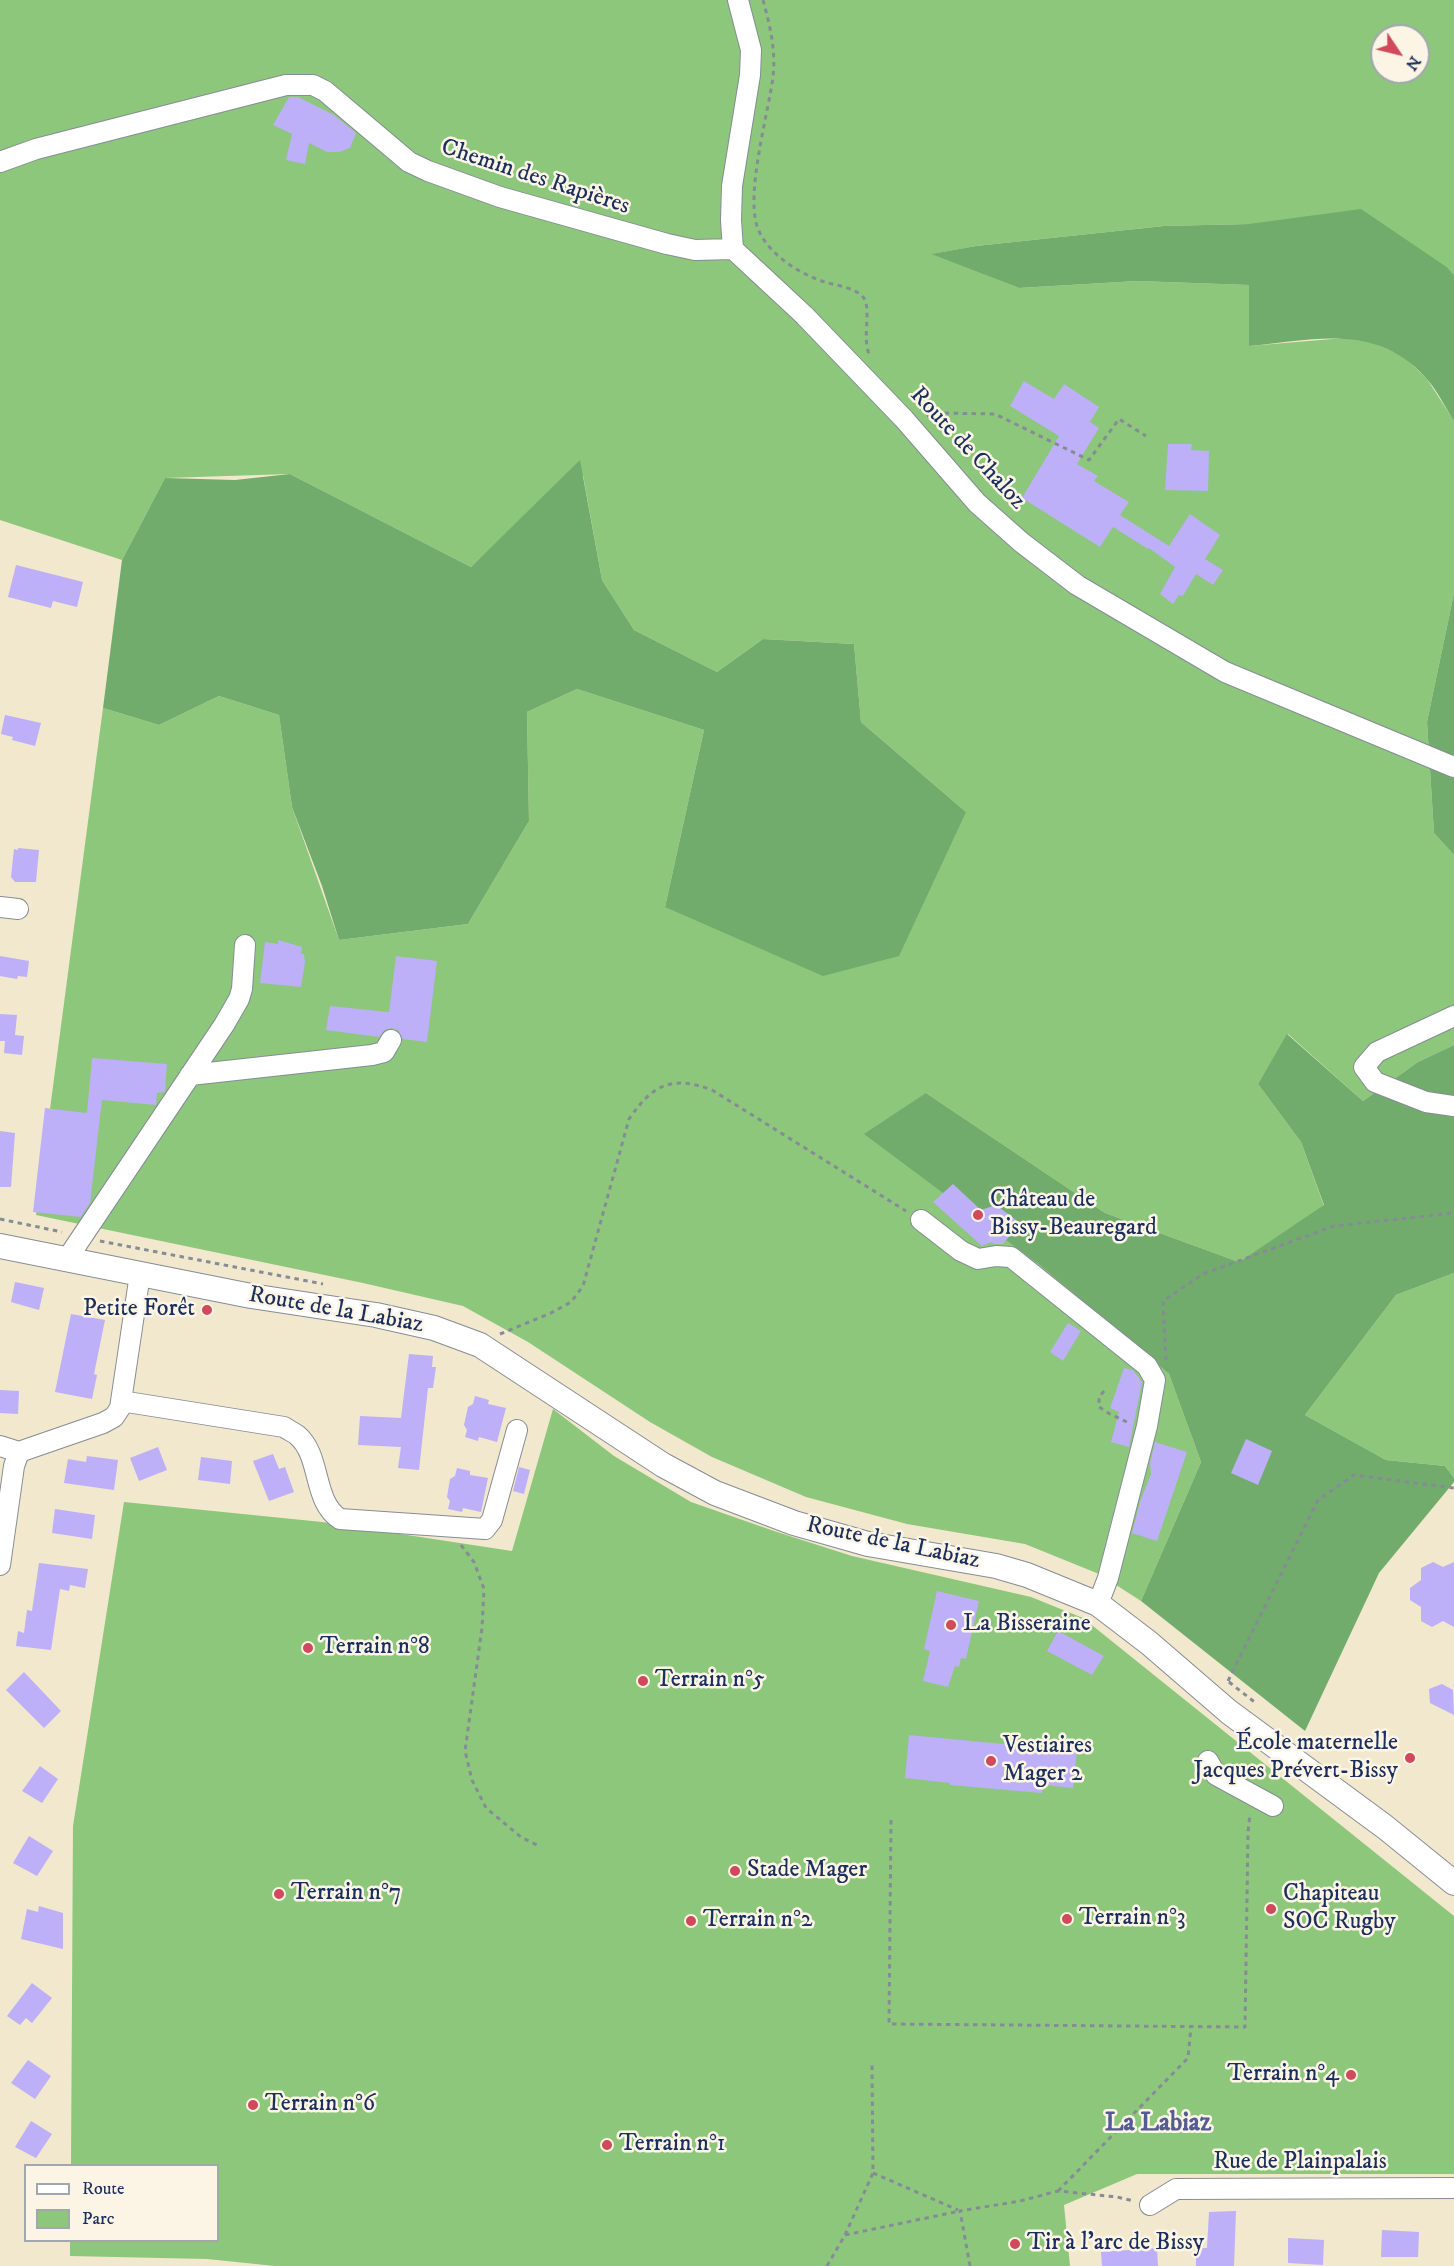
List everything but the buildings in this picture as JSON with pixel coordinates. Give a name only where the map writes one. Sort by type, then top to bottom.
[{"type":"main road","name":"Route de la Labiaz","points":[[0,1246],[251,1296],[376,1315],[434,1328],[480,1345],[663,1465],[715,1493],[794,1523],[868,1544],[996,1566],[1027,1575],[1098,1604],[1149,1643],[1229,1712],[1385,1827],[1454,1883]]},
{"type":"street","points":[[733,249],[732,186],[750,75],[751,50],[738,0]]},
{"type":"street","name":"Chemin des Rapières","points":[[0,162],[36,149],[286,85],[307,84],[325,91],[403,157],[428,171],[531,207],[667,244],[695,250],[733,249]]},
{"type":"street","name":"Route de Chaloz","points":[[733,249],[804,315],[904,418],[977,503],[1077,585],[1225,672],[1454,767]]},
{"type":"street","points":[[67,1259],[239,999],[242,989],[245,945]]},
{"type":"street","points":[[1454,1017],[1377,1052],[1364,1067],[1375,1082],[1426,1102],[1454,1106]]},
{"type":"street","points":[[190,1075],[372,1055],[384,1052],[391,1040]]},
{"type":"street","points":[[921,1221],[961,1251],[978,1259],[996,1256],[1011,1257],[1147,1366],[1155,1380],[1147,1426],[1108,1578],[1098,1604]]},
{"type":"street","points":[[0,1565],[14,1466],[9,1449],[103,1423],[114,1417],[120,1408],[140,1274]]},
{"type":"street","points":[[121,1401],[284,1427],[297,1435],[305,1445],[326,1505],[340,1520],[485,1529],[492,1520],[517,1430]]},
{"type":"street","points":[[1208,1761],[1216,1775],[1273,1806]]},
{"type":"street","name":"Rue de Plainpalais","points":[[1150,2205],[1176,2189],[1454,2188]]},
{"type":"path","points":[[763,0],[774,53],[773,75],[753,200],[756,225],[764,242],[785,261],[809,276],[847,288],[865,298],[866,347],[872,359]]},
{"type":"path","points":[[904,418],[939,413],[995,414],[1089,460],[1119,419],[1146,436]]},
{"type":"path","points":[[480,1345],[494,1336],[551,1313],[571,1302],[583,1286],[629,1119],[641,1102],[657,1089],[674,1083],[691,1082],[712,1090],[921,1221]]},
{"type":"path","points":[[1155,1380],[1166,1360],[1163,1301],[1203,1274],[1334,1226],[1454,1213]]},
{"type":"path","points":[[0,1219],[82,1238],[324,1284]]},
{"type":"path","points":[[1104,1391],[1099,1397],[1100,1407],[1128,1423],[1147,1426]]},
{"type":"path","points":[[1228,1681],[1318,1500],[1354,1475],[1454,1488]]},
{"type":"path","points":[[447,1527],[474,1562],[484,1589],[482,1628],[465,1750],[472,1779],[486,1808],[521,1837],[537,1845]]},
{"type":"path","points":[[891,1820],[889,2024],[1245,2027],[1248,1832],[1252,1795]]},
{"type":"path","points":[[1058,2191],[1188,2058],[1191,2027]]},
{"type":"path","points":[[827,2266],[845,2235],[873,2173],[872,2065]]},
{"type":"path","points":[[873,2173],[960,2211]]},
{"type":"path","points":[[845,2235],[1020,2201],[1058,2191],[1117,2197],[1150,2205]]},
{"type":"path","points":[[960,2211],[970,2266]]},
{"type":"green space","points":[[0,0],[1454,0],[1454,275],[1448,268],[1249,224],[1164,226],[976,246],[932,254],[1019,288],[1137,281],[1250,285],[1249,346],[1344,338],[1371,342],[1403,356],[1427,379],[1454,421],[1454,593],[1427,722],[1434,833],[1454,855],[1454,1045],[1418,1062],[1363,1101],[1288,1034],[1258,1084],[1301,1142],[1324,1206],[1239,1262],[1105,1213],[926,1093],[1037,1263],[1169,1374],[1201,1462],[1141,1601],[1099,1574],[1025,1544],[907,1524],[806,1497],[712,1457],[650,1422],[528,1342],[463,1306],[36,1215],[103,708],[159,725],[219,696],[279,715],[292,807],[339,940],[468,924],[529,821],[527,712],[577,689],[704,730],[665,907],[966,812],[861,722],[854,644],[763,639],[717,672],[634,630],[602,580],[583,475],[513,527],[471,567],[290,474],[165,478],[122,560],[0,520]]},
{"type":"green space","points":[[1361,209],[1448,268],[1454,275],[1454,421],[1426,378],[1407,360],[1386,349],[1365,342],[1343,339],[1249,346],[1249,285],[1137,281],[1019,288],[931,254],[976,246],[1164,226],[1249,224]]},
{"type":"green space","points":[[580,460],[602,580],[634,630],[717,672],[763,639],[854,644],[861,722],[966,812],[899,956],[823,976],[665,907],[704,730],[577,689],[527,712],[529,821],[468,924],[339,940],[322,886],[292,807],[279,715],[219,696],[159,725],[103,708],[122,560],[165,478],[235,480],[290,474],[471,567]]},
{"type":"green space","points":[[1454,593],[1454,855],[1434,833],[1427,722]]},
{"type":"green space","points":[[1287,1034],[1363,1101],[1418,1062],[1454,1045],[1454,1273],[1396,1295],[1305,1415],[1386,1460],[1445,1466],[1454,1478],[1454,1482],[1379,1573],[1305,1731],[1141,1601],[1201,1462],[1169,1374],[1037,1263],[864,1134],[926,1093],[1105,1213],[1239,1262],[1324,1205],[1301,1142],[1258,1084]]},
{"type":"green space","points":[[1454,1273],[1454,1478],[1445,1466],[1386,1460],[1305,1415],[1396,1295]]},
{"type":"green space","name":"Stade Mager","points":[[553,1409],[614,1456],[691,1502],[852,1556],[1031,1597],[1083,1618],[1454,1916],[1454,2174],[1137,2174],[1064,2205],[1070,2266],[275,2266],[207,2259],[70,2256],[70,2242],[219,2242],[219,2164],[71,2164],[73,1826],[124,1502],[322,1522],[512,1551]]},
{"type":"place","name":"Château de Bissy-Beauregard","points":[[978,1215]]},
{"type":"place","name":"Petite Forêt","points":[[207,1310]]},
{"type":"place","name":"La Bisseraine","points":[[951,1625]]},
{"type":"place","name":"Terrain n°8","points":[[308,1648]]},
{"type":"place","name":"Terrain n°5","points":[[643,1681]]},
{"type":"place","name":"École maternelle Jacques Prévert-Bissy","points":[[1410,1758]]},
{"type":"place","name":"Vestiaires Mager 2","points":[[991,1761]]},
{"type":"place","name":"Stade Mager","points":[[735,1871]]},
{"type":"place","name":"Terrain n°7","points":[[279,1894]]},
{"type":"place","name":"Chapiteau SOC Rugby","points":[[1271,1909]]},
{"type":"place","name":"Terrain n°3","points":[[1067,1919]]},
{"type":"place","name":"Terrain n°2","points":[[691,1921]]},
{"type":"place","name":"Terrain n°4","points":[[1351,2075]]},
{"type":"place","name":"Terrain n°6","points":[[253,2105]]},
{"type":"place","name":"Terrain n°1","points":[[607,2145]]},
{"type":"place","name":"Tir à l'arc de Bissy","points":[[1015,2244]]},
{"type":"district","name":"La Labiaz","points":[[1158,2125]]}]
